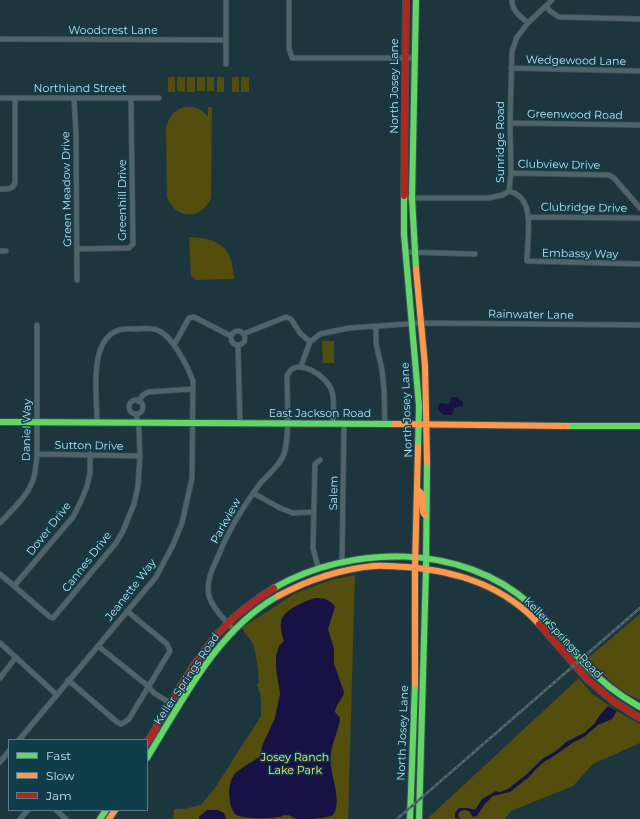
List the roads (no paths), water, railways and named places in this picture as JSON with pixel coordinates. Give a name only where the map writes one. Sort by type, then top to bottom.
[{"type":"main road","name":"North Josey Lane","points":[[406,0],[404,234],[419,395],[416,558],[416,695],[410,819]]},
{"type":"main road","name":"North Josey Lane","points":[[416,0],[412,198],[414,253],[425,366],[427,424],[426,568],[419,819]]},
{"type":"main road","name":"East Jackson Road","points":[[0,422],[640,426]]},
{"type":"main road","points":[[418,466],[421,469],[423,487],[427,489]]},
{"type":"main road","points":[[418,490],[422,494],[423,512],[426,517]]},
{"type":"main road","name":"Keller Springs Road","points":[[148,741],[205,652],[228,624],[252,602],[302,573],[342,562],[379,557],[426,558],[468,568],[488,577],[521,596],[541,613],[570,645],[581,660],[612,689],[628,701],[640,707]]},
{"type":"main road","points":[[342,562],[344,570]]},
{"type":"main road","name":"Keller Springs Road","points":[[148,756],[201,672],[234,630],[248,617],[268,601],[303,582],[344,570],[375,566],[426,568],[454,574],[494,588],[528,612],[574,666],[605,695],[624,709],[640,718]]},
{"type":"main road","points":[[549,636],[555,639],[562,646],[570,645]]},
{"type":"main road","points":[[413,743],[417,746],[420,776]]},
{"type":"street","points":[[226,0],[226,64]]},
{"type":"street","points":[[289,0],[288,48],[292,58],[415,58]]},
{"type":"street","points":[[512,0],[512,6],[515,11],[528,23]]},
{"type":"street","name":"Sunridge Road","points":[[404,198],[488,198],[502,195],[509,190],[511,173],[510,122],[512,51],[517,37],[528,23],[552,0]]},
{"type":"street","points":[[546,6],[550,11],[559,17],[640,19]]},
{"type":"street","name":"Woodcrest Lane","points":[[0,39],[226,40]]},
{"type":"street","name":"Wedgewood Lane","points":[[511,68],[640,71]]},
{"type":"street","name":"Northland Street","points":[[0,98],[159,98]]},
{"type":"street","points":[[0,189],[10,189],[15,183],[15,98]]},
{"type":"street","name":"Greenhill Drive","points":[[77,249],[129,248],[133,244],[131,98]]},
{"type":"street","name":"Green Meadow Drive","points":[[74,99],[76,142],[77,280]]},
{"type":"street","name":"Greenwood Road","points":[[510,122],[640,125]]},
{"type":"street","name":"Clubview Drive","points":[[511,173],[609,175],[614,178],[640,208]]},
{"type":"street","name":"Embassy Way","points":[[509,190],[523,200],[528,217],[527,261],[640,264]]},
{"type":"street","name":"Clubridge Drive","points":[[528,217],[640,218]]},
{"type":"street","points":[[0,251],[6,251]]},
{"type":"street","points":[[406,252],[475,254]]},
{"type":"street","points":[[174,345],[189,318],[194,317],[231,336]]},
{"type":"street","points":[[243,334],[281,318],[286,317],[291,319],[300,333],[310,342],[302,366],[322,377],[330,387],[332,392],[333,424]]},
{"type":"street","name":"Rainwater Lane","points":[[310,342],[320,334],[328,331],[358,327],[422,323],[640,325]]},
{"type":"street","name":"Daniel Way","points":[[0,523],[23,498],[29,489],[35,471],[37,454],[37,325]]},
{"type":"street","points":[[376,326],[377,347],[383,376],[385,424]]},
{"type":"street","name":"Jeanette Way","points":[[19,739],[156,576],[173,545],[182,523],[192,478],[193,381],[174,345],[163,333],[155,329],[123,328],[113,333],[106,339],[98,356],[97,422]]},
{"type":"street","points":[[237,331],[243,334],[245,338],[244,342],[238,346],[232,343],[231,336],[233,332],[237,331]]},
{"type":"street","points":[[238,346],[240,423]]},
{"type":"street","name":"Parkview","points":[[234,630],[214,606],[209,596],[208,587],[211,572],[223,542],[236,518],[253,493],[284,455],[287,424],[287,376],[291,369],[295,366],[302,366]]},
{"type":"street","points":[[138,401],[142,404],[143,408],[140,413],[132,413],[129,407],[132,402],[138,401],[148,392],[193,389]]},
{"type":"street","name":"Cannes Drive","points":[[0,574],[50,617],[53,618],[56,615],[109,552],[123,531],[134,504],[138,486],[140,456],[139,429],[136,414]]},
{"type":"street","name":"Salem","points":[[342,562],[344,424]]},
{"type":"street","name":"Sutton Drive","points":[[37,454],[140,456]]},
{"type":"street","name":"Dover Drive","points":[[14,586],[72,517],[87,486],[90,473],[90,454]]},
{"type":"street","points":[[318,568],[313,548],[315,464],[320,460]]},
{"type":"street","points":[[253,493],[280,508],[293,513],[314,512]]},
{"type":"street","points":[[68,680],[117,722],[121,724],[129,719],[170,651],[170,648],[127,611]]},
{"type":"street","points":[[0,644],[57,695]]},
{"type":"street","points":[[98,646],[148,686],[154,693],[178,708]]},
{"type":"street","points":[[0,678],[16,657]]},
{"type":"street","points":[[0,762],[8,752]]},
{"type":"street","points":[[20,819],[27,811]]},
{"type":"street","points":[[57,811],[66,819]]},
{"type":"railway","points":[[397,819],[640,608]]},
{"type":"park label","name":"Josey Ranch Lake Park","points":[[295,764]]}]
